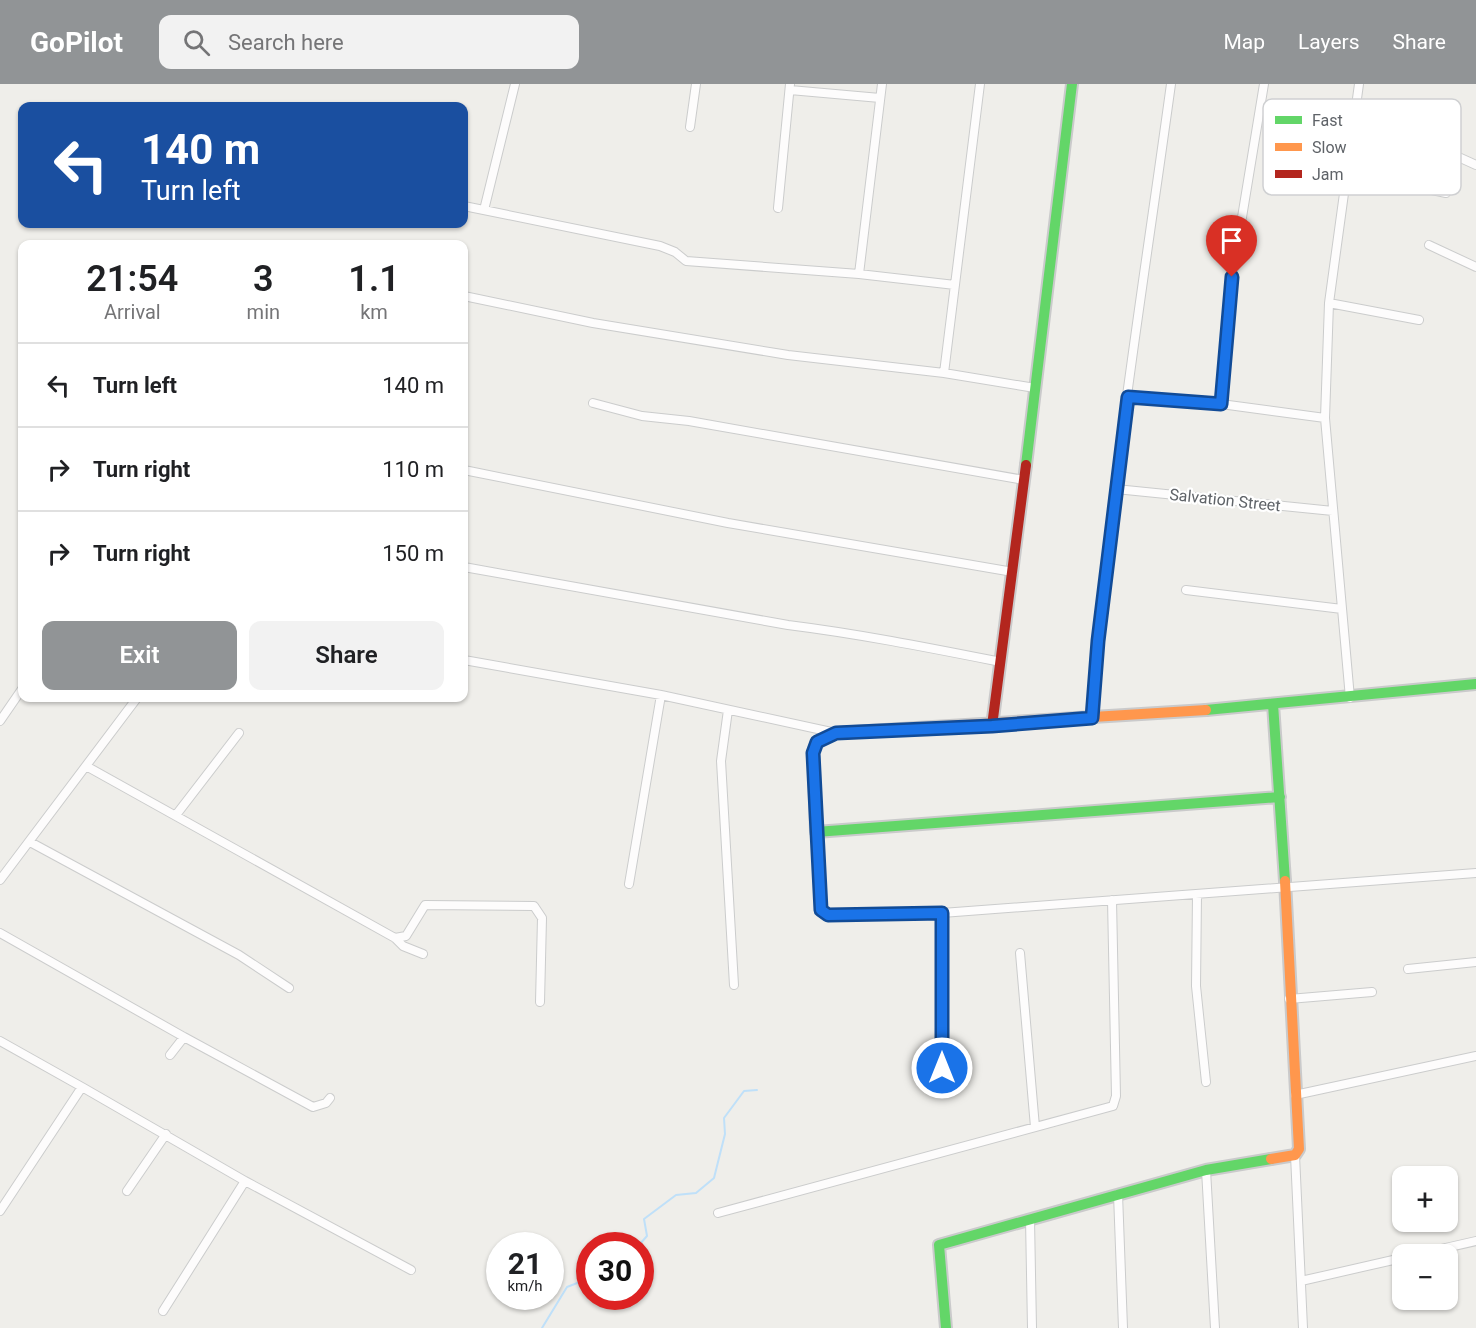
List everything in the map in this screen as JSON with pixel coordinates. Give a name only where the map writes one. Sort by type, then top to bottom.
[{"type":"street","points":[[484,210],[515,84]]},
{"type":"street","points":[[690,127],[696,84]]},
{"type":"street","points":[[859,274],[882,84]]},
{"type":"street","points":[[944,373],[980,84]]},
{"type":"street","points":[[992,726],[1072,84]]},
{"type":"street","points":[[1092,718],[1098,641],[1116,489],[1171,84]]},
{"type":"street","points":[[1221,404],[1229,296],[1264,84]]},
{"type":"street","points":[[1357,99],[1359,84]]},
{"type":"street","points":[[778,208],[790,87],[880,98]]},
{"type":"street","points":[[1461,158],[1476,165]]},
{"type":"street","points":[[1344,195],[1329,303],[1325,418],[1350,698]]},
{"type":"street","points":[[468,207],[660,246],[675,252],[686,261],[859,274],[955,285]]},
{"type":"street","points":[[1429,245],[1476,267]]},
{"type":"street","points":[[468,297],[593,323],[788,355],[944,373],[1035,388]]},
{"type":"street","points":[[1329,303],[1419,320]]},
{"type":"street","points":[[1128,397],[1221,404],[1325,418]]},
{"type":"street","points":[[593,403],[642,416],[782,437],[1024,480]]},
{"type":"street","points":[[468,471],[728,523],[1013,572]]},
{"type":"street","name":"Salvation Street","points":[[1116,489],[1333,512]]},
{"type":"street","points":[[468,568],[788,625],[872,636],[1001,662]]},
{"type":"street","points":[[1186,590],[1342,609]]},
{"type":"street","points":[[468,661],[661,695],[836,733],[992,726],[1350,698],[1476,684]]},
{"type":"street","points":[[0,721],[18,695]]},
{"type":"street","points":[[629,884],[661,695]]},
{"type":"street","points":[[0,880],[134,702]]},
{"type":"street","points":[[946,1328],[939,1245],[1206,1170],[1294,1155],[1299,1149],[1273,704]]},
{"type":"street","points":[[728,710],[721,760],[734,985]]},
{"type":"street","points":[[836,733],[817,742],[813,753],[821,910],[828,915],[942,913],[1476,873]]},
{"type":"street","points":[[176,815],[239,734]]},
{"type":"street","points":[[86,766],[395,938],[403,945],[423,954]]},
{"type":"street","points":[[816,832],[1280,797]]},
{"type":"street","points":[[30,842],[239,955],[290,988]]},
{"type":"street","points":[[1197,895],[1196,986],[1206,1082]]},
{"type":"street","points":[[718,1213],[1113,1106],[1116,1101],[1112,900]]},
{"type":"street","points":[[395,938],[406,936],[425,905],[534,906],[542,918],[540,1002]]},
{"type":"street","points":[[942,913],[942,1068]]},
{"type":"street","points":[[0,933],[313,1107],[326,1103],[330,1098]]},
{"type":"street","points":[[1020,953],[1035,1127]]},
{"type":"street","points":[[1408,969],[1476,962]]},
{"type":"street","points":[[1289,999],[1372,992]]},
{"type":"street","points":[[170,1055],[184,1037]]},
{"type":"street","points":[[0,1042],[166,1134],[245,1181],[411,1270]]},
{"type":"street","points":[[1295,1095],[1476,1056]]},
{"type":"street","points":[[0,1211],[82,1087]]},
{"type":"street","points":[[127,1191],[166,1134]]},
{"type":"street","points":[[1294,1155],[1303,1328]]},
{"type":"street","points":[[1206,1170],[1215,1328]]},
{"type":"street","points":[[163,1311],[245,1181]]},
{"type":"street","points":[[1118,1194],[1123,1328]]},
{"type":"street","points":[[1030,1219],[1032,1328]]},
{"type":"street","points":[[1458,1245],[1476,1241]]},
{"type":"street","points":[[1300,1281],[1392,1260]]},
{"type":"waterway","points":[[646,1232],[644,1219],[676,1195],[696,1193],[714,1178],[725,1134],[724,1118],[744,1091],[757,1090]]},
{"type":"waterway","points":[[542,1328],[567,1287],[576,1283]]},
{"type":"traffic: fast","points":[[1026,465],[1072,84]]},
{"type":"traffic: fast","points":[[1206,710],[1476,684]]},
{"type":"traffic: fast","points":[[1273,704],[1285,881]]},
{"type":"traffic: fast","points":[[814,769],[816,832],[1280,797]]},
{"type":"traffic: fast","points":[[946,1328],[939,1245],[1206,1170],[1271,1159]]},
{"type":"traffic: slow","points":[[814,769],[813,753],[817,742],[836,733],[1206,710]]},
{"type":"traffic: slow","points":[[1271,1159],[1295,1155],[1299,1149],[1285,881]]},
{"type":"traffic: jam","points":[[992,726],[1026,465]]},
{"type":"route","points":[[942,1068],[942,913],[828,915],[821,910],[813,753],[817,742],[836,733],[992,726],[1092,718],[1098,641],[1128,397],[1221,404],[1232,277]]}]
